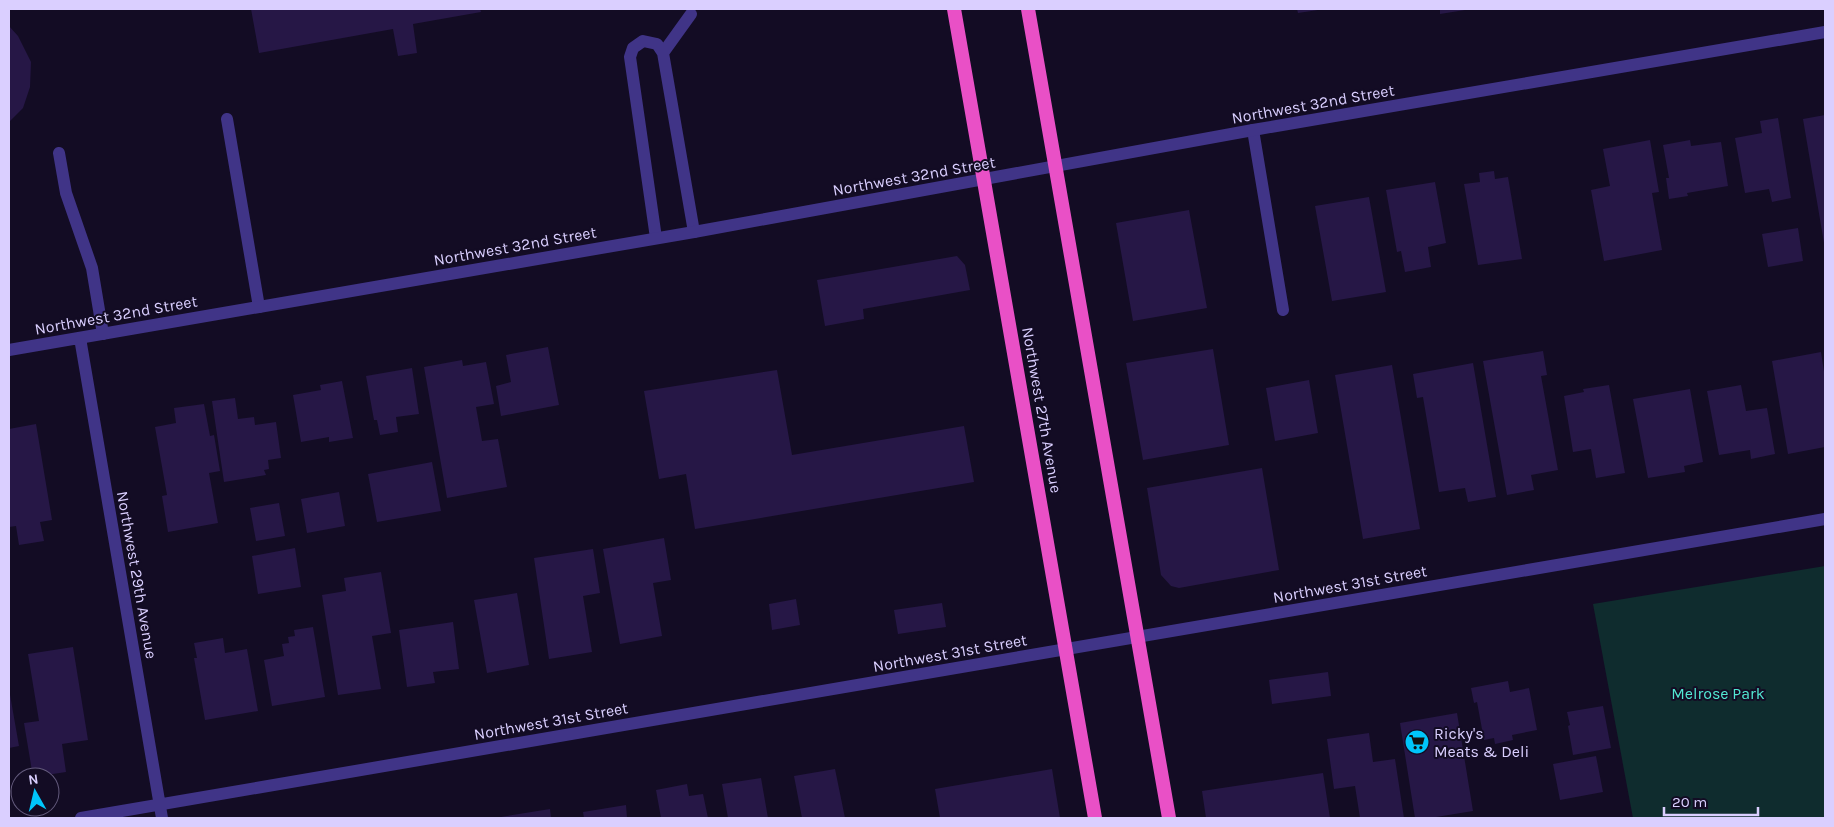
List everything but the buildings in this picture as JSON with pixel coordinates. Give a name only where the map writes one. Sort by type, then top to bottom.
[{"type":"highway","name":"Northwest 27th Avenue","points":[[954,9],[1095,818]]},
{"type":"highway","points":[[1028,9],[1136,638],[1169,818]]},
{"type":"street","points":[[663,53],[691,14]]},
{"type":"street","name":"Northwest 32nd Street","points":[[9,350],[694,232],[1253,130],[1825,32]]},
{"type":"street","points":[[656,238],[630,57],[633,48],[643,41],[656,44],[663,53],[694,232]]},
{"type":"street","points":[[227,119],[259,307]]},
{"type":"street","points":[[1253,130],[1283,310]]},
{"type":"street","points":[[60,153],[66,193],[92,268],[103,334]]},
{"type":"street","name":"Northwest 29th Avenue","points":[[80,338],[162,818]]},
{"type":"street","name":"Northwest 31st Street","points":[[81,818],[1825,519]]},
{"type":"green space","name":"Melrose Park","points":[[1825,566],[1825,818],[1633,818],[1593,604]]},
{"type":"place","name":"Ricky's Meats & Deli","points":[[1417,742]]}]
